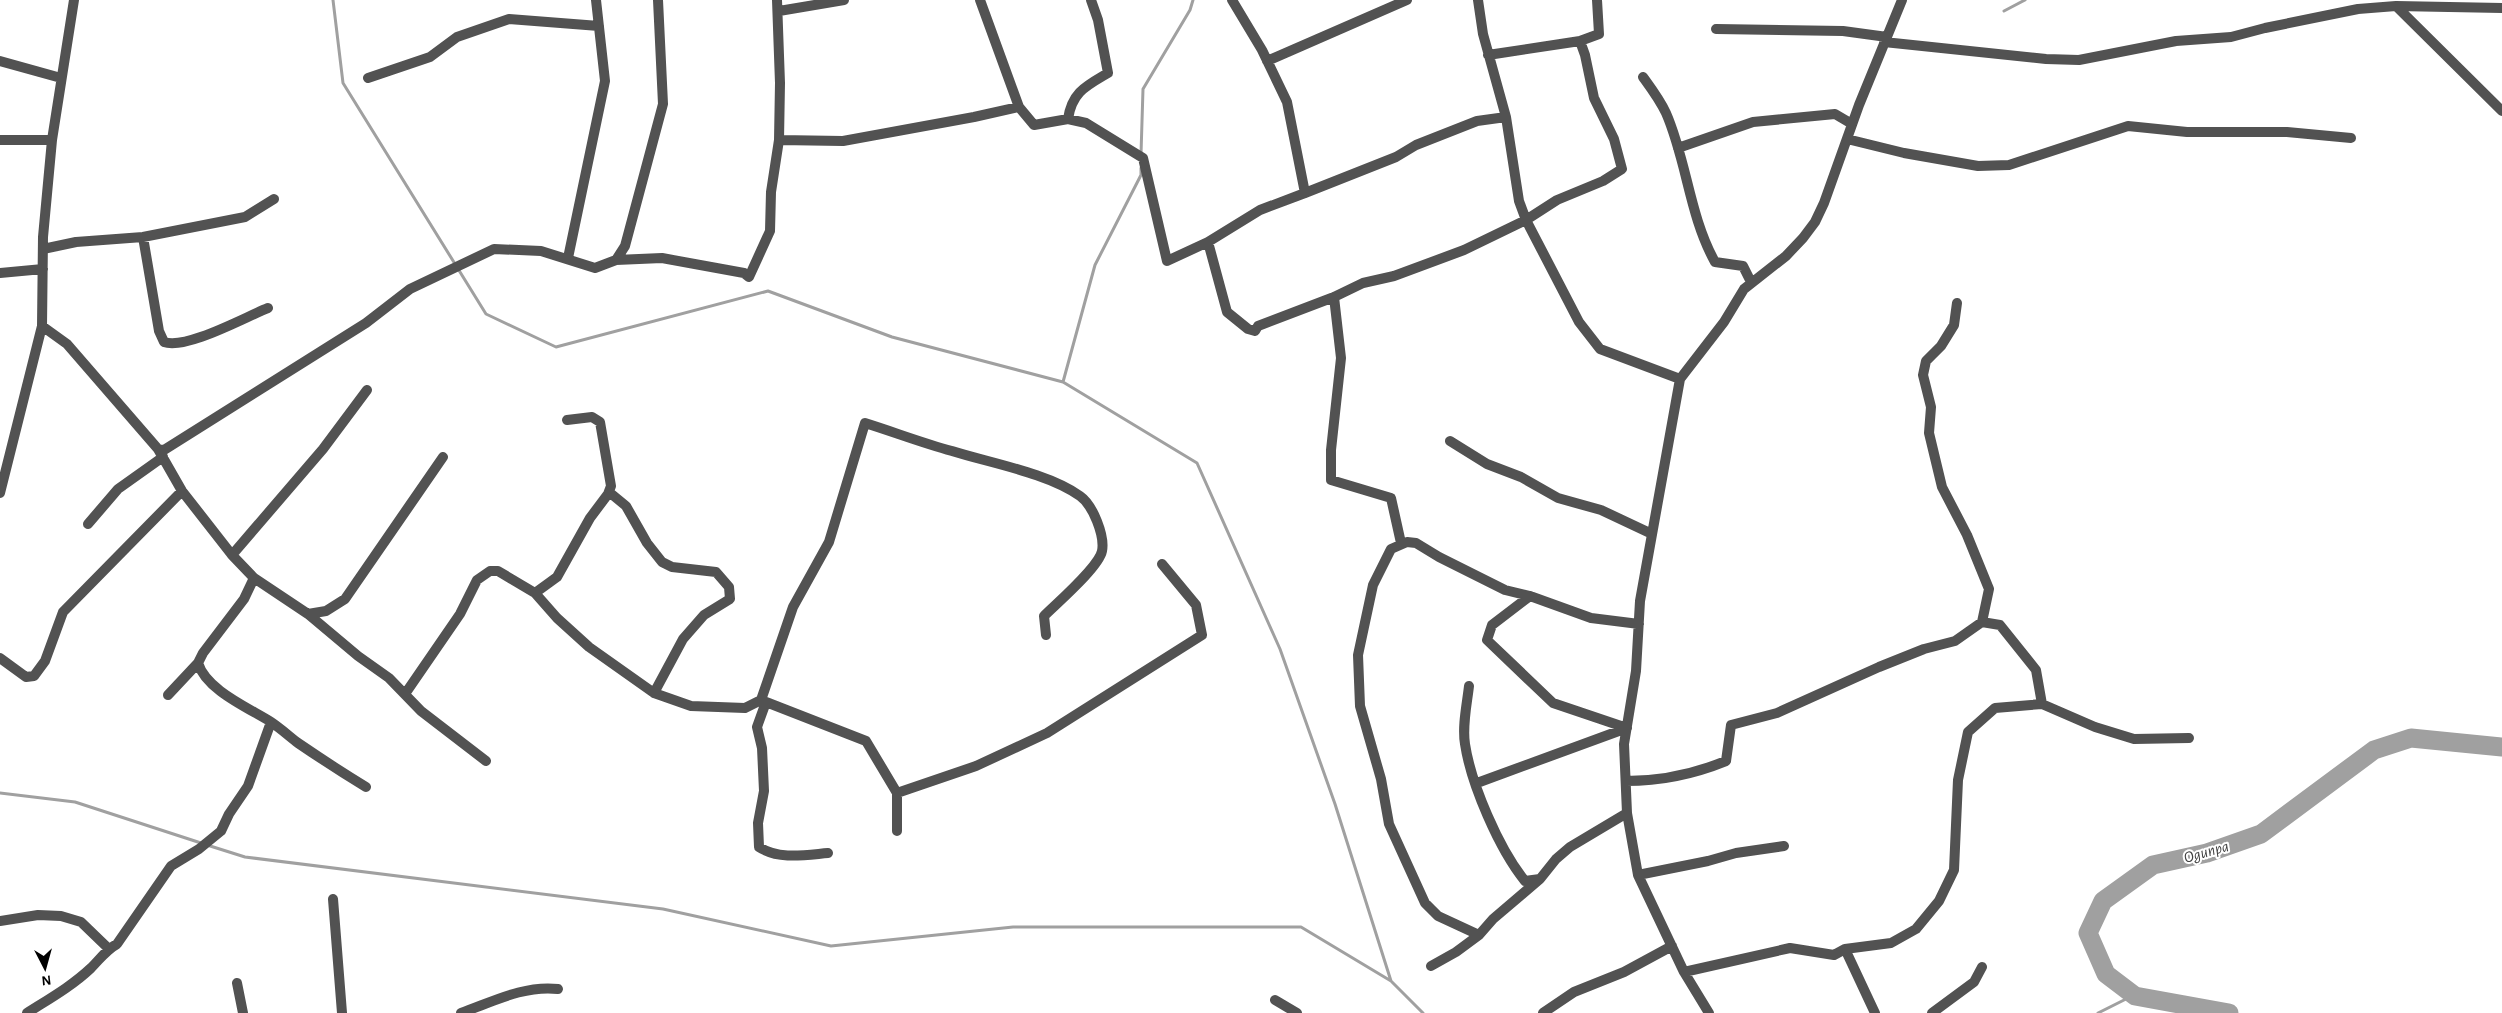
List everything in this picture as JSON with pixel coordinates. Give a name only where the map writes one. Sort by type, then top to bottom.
[{"type":"street","points":[[1,489],[42,326],[43,249],[52,140],[74,0]]},
{"type":"street","points":[[568,258],[605,81],[596,0]]},
{"type":"street","points":[[616,260],[624,246],[663,104],[658,0]]},
{"type":"street","points":[[88,524],[118,489],[164,450],[366,323],[410,289],[494,249],[541,251],[595,268],[616,260],[662,258],[744,273],[749,278],[770,231],[771,192],[779,140],[777,0]]},
{"type":"street","points":[[778,11],[844,0]]},
{"type":"street","points":[[980,0],[1019,107],[1034,125],[1068,119],[1086,123],[1143,158],[1167,261],[1208,242],[1260,210],[1396,157],[1416,145],[1477,121],[1506,117]]},
{"type":"street","points":[[1068,119],[1069,109],[1080,89],[1108,73],[1098,20],[1091,0]]},
{"type":"street","points":[[1232,0],[1267,61],[1287,102],[1305,193]]},
{"type":"street","points":[[1267,61],[1407,0]]},
{"type":"street","points":[[1478,0],[1488,55],[1506,117],[1519,201],[1526,220],[1580,322],[1600,349],[1680,379]]},
{"type":"street","points":[[1488,55],[1580,41],[1599,34],[1597,0]]},
{"type":"street","points":[[1709,1013],[1684,972],[1638,875],[1627,814],[1624,744],[1636,671],[1640,601],[1680,379],[1690,370],[1751,282],[1786,256],[1803,238],[1814,222],[1824,203],[1852,124],[1902,0]]},
{"type":"street","points":[[2402,4],[2502,111]]},
{"type":"street","points":[[1716,29],[1843,32],[2046,59],[2079,60],[2176,41],[2231,37],[2358,9],[2402,4],[2502,8]]},
{"type":"street","points":[[368,78],[430,57],[457,37],[509,19],[599,26]]},
{"type":"street","points":[[1208,242],[1227,312],[1250,330],[1255,331],[1258,326],[1334,297],[1363,283],[1394,276],[1464,250],[1526,220],[1557,200],[1603,181],[1622,169],[1614,139],[1594,98],[1585,55],[1580,41]]},
{"type":"street","points":[[0,61],[61,78]]},
{"type":"street","points":[[1643,77],[1665,111],[1678,148],[1689,194],[1705,244],[1715,262],[1743,266],[1751,282]]},
{"type":"street","points":[[779,140],[843,141],[965,119],[1019,107]]},
{"type":"street","points":[[1678,148],[1753,122],[1835,114],[1852,124]]},
{"type":"street","points":[[1847,139],[1904,153],[1978,166],[2009,165],[2128,126],[2187,132],[2287,132],[2351,138]]},
{"type":"street","points":[[0,140],[52,140]]},
{"type":"street","points":[[43,249],[76,242],[143,237],[245,217],[274,199]]},
{"type":"street","points":[[143,237],[159,331],[164,342],[171,344],[191,340],[268,308]]},
{"type":"street","points":[[0,274],[43,269]]},
{"type":"street","points":[[1334,297],[1341,358],[1331,450],[1331,480],[1391,498],[1401,543]]},
{"type":"street","points":[[1626,781],[1652,781],[1694,772],[1726,761],[1731,725],[1777,713],[1879,667],[1924,649],[1955,641],[1982,622],[1989,589],[1967,535],[1942,487],[1929,433],[1931,407],[1923,375],[1926,362],[1941,346],[1954,325],[1957,303]]},
{"type":"street","points":[[42,326],[66,344],[160,453],[182,491],[232,554],[254,578],[308,614],[358,656],[389,678],[434,722],[486,761]]},
{"type":"street","points":[[232,554],[323,449],[367,390]]},
{"type":"street","points":[[535,594],[557,577],[590,518],[609,492],[610,486],[600,422],[592,417],[567,420]]},
{"type":"street","points":[[828,853],[801,856],[771,854],[759,847],[758,823],[764,791],[762,748],[757,727],[793,607],[829,542],[865,423],[952,451],[1004,465],[1054,483],[1082,497],[1098,522],[1102,551],[1091,569],[1044,616],[1046,635]]},
{"type":"street","points":[[1450,440],[1487,464],[1521,477],[1558,498],[1601,510],[1652,534]]},
{"type":"street","points":[[308,614],[326,611],[345,599],[443,457]]},
{"type":"street","points":[[0,658],[26,677],[34,676],[44,661],[63,612],[182,491]]},
{"type":"street","points":[[609,492],[626,506],[648,543],[662,562],[672,567],[716,572],[729,587],[730,598],[704,615],[683,639],[654,693]]},
{"type":"street","points":[[1479,934],[1438,916],[1425,903],[1389,824],[1381,779],[1360,706],[1358,655],[1373,585],[1391,549],[1401,543],[1416,543],[1439,557],[1505,590],[1530,596],[1591,618],[1639,624]]},
{"type":"street","points":[[897,794],[976,766],[1047,733],[1202,636],[1196,605],[1162,564]]},
{"type":"street","points":[[406,694],[460,614],[477,580],[490,571],[498,571],[535,594],[557,618],[589,647],[654,693],[691,706],[745,708],[764,701],[866,741],[897,794],[897,831]]},
{"type":"street","points":[[168,695],[198,663],[203,653],[244,599],[254,578]]},
{"type":"street","points":[[1530,596],[1492,625],[1487,640],[1552,703],[1627,728]]},
{"type":"street","points":[[1982,622],[2000,625],[2036,670],[2042,704]]},
{"type":"street","points":[[198,663],[206,678],[249,711],[271,722],[320,758],[366,787]]},
{"type":"street","points":[[1468,686],[1465,743],[1477,783],[1510,863],[1524,881],[1540,879]]},
{"type":"street","points":[[1684,972],[1790,948],[1834,955],[1845,949],[1891,943],[1916,929],[1940,901],[1954,870],[1958,780],[1968,732],[1996,708],[2042,704],[2095,727],[2134,739],[2189,738]]},
{"type":"street","points":[[27,1013],[66,988],[117,944],[171,866],[222,832],[229,814],[248,786],[271,722]]},
{"type":"street","points":[[1477,783],[1627,728]]},
{"type":"street","points":[[1431,966],[1456,952],[1479,934],[1493,918],[1540,879],[1556,859],[1570,847],[1627,814]]},
{"type":"street","points":[[1638,875],[1708,861],[1736,852],[1784,846]]},
{"type":"street","points":[[333,899],[342,1013]]},
{"type":"street","points":[[0,921],[38,915],[61,916],[81,922],[109,949]]},
{"type":"street","points":[[1543,1013],[1574,992],[1624,972],[1672,946]]},
{"type":"street","points":[[1845,949],[1875,1013]]},
{"type":"street","points":[[1932,1013],[1974,982],[1982,967]]},
{"type":"street","points":[[237,983],[243,1013]]},
{"type":"street","points":[[460,1013],[525,990],[558,989]]},
{"type":"street","points":[[1275,1000],[1297,1013]]},
{"type":"waterway","points":[[333,0],[343,83],[486,314],[556,347],[768,291],[892,337],[1063,382],[1197,463],[1280,649],[1335,804],[1391,981]]},
{"type":"waterway","points":[[1141,154],[1143,89],[1190,10],[1193,0]]},
{"type":"waterway","points":[[2004,11],[2025,0]]},
{"type":"waterway","points":[[1063,382],[1095,265],[1141,175],[1141,168]]},
{"type":"waterway","name":"Ogunpa","points":[[2229,1013],[2135,996],[2106,974],[2088,933],[2103,901],[2153,865],[2207,853],[2261,834],[2374,750],[2411,738],[2502,747]]},
{"type":"waterway","points":[[0,793],[75,802],[201,843]]},
{"type":"waterway","points":[[207,845],[245,857],[663,909],[831,946],[1013,927],[1301,927],[1391,981],[1423,1013]]},
{"type":"waterway","points":[[2098,1013],[2134,995]]}]
